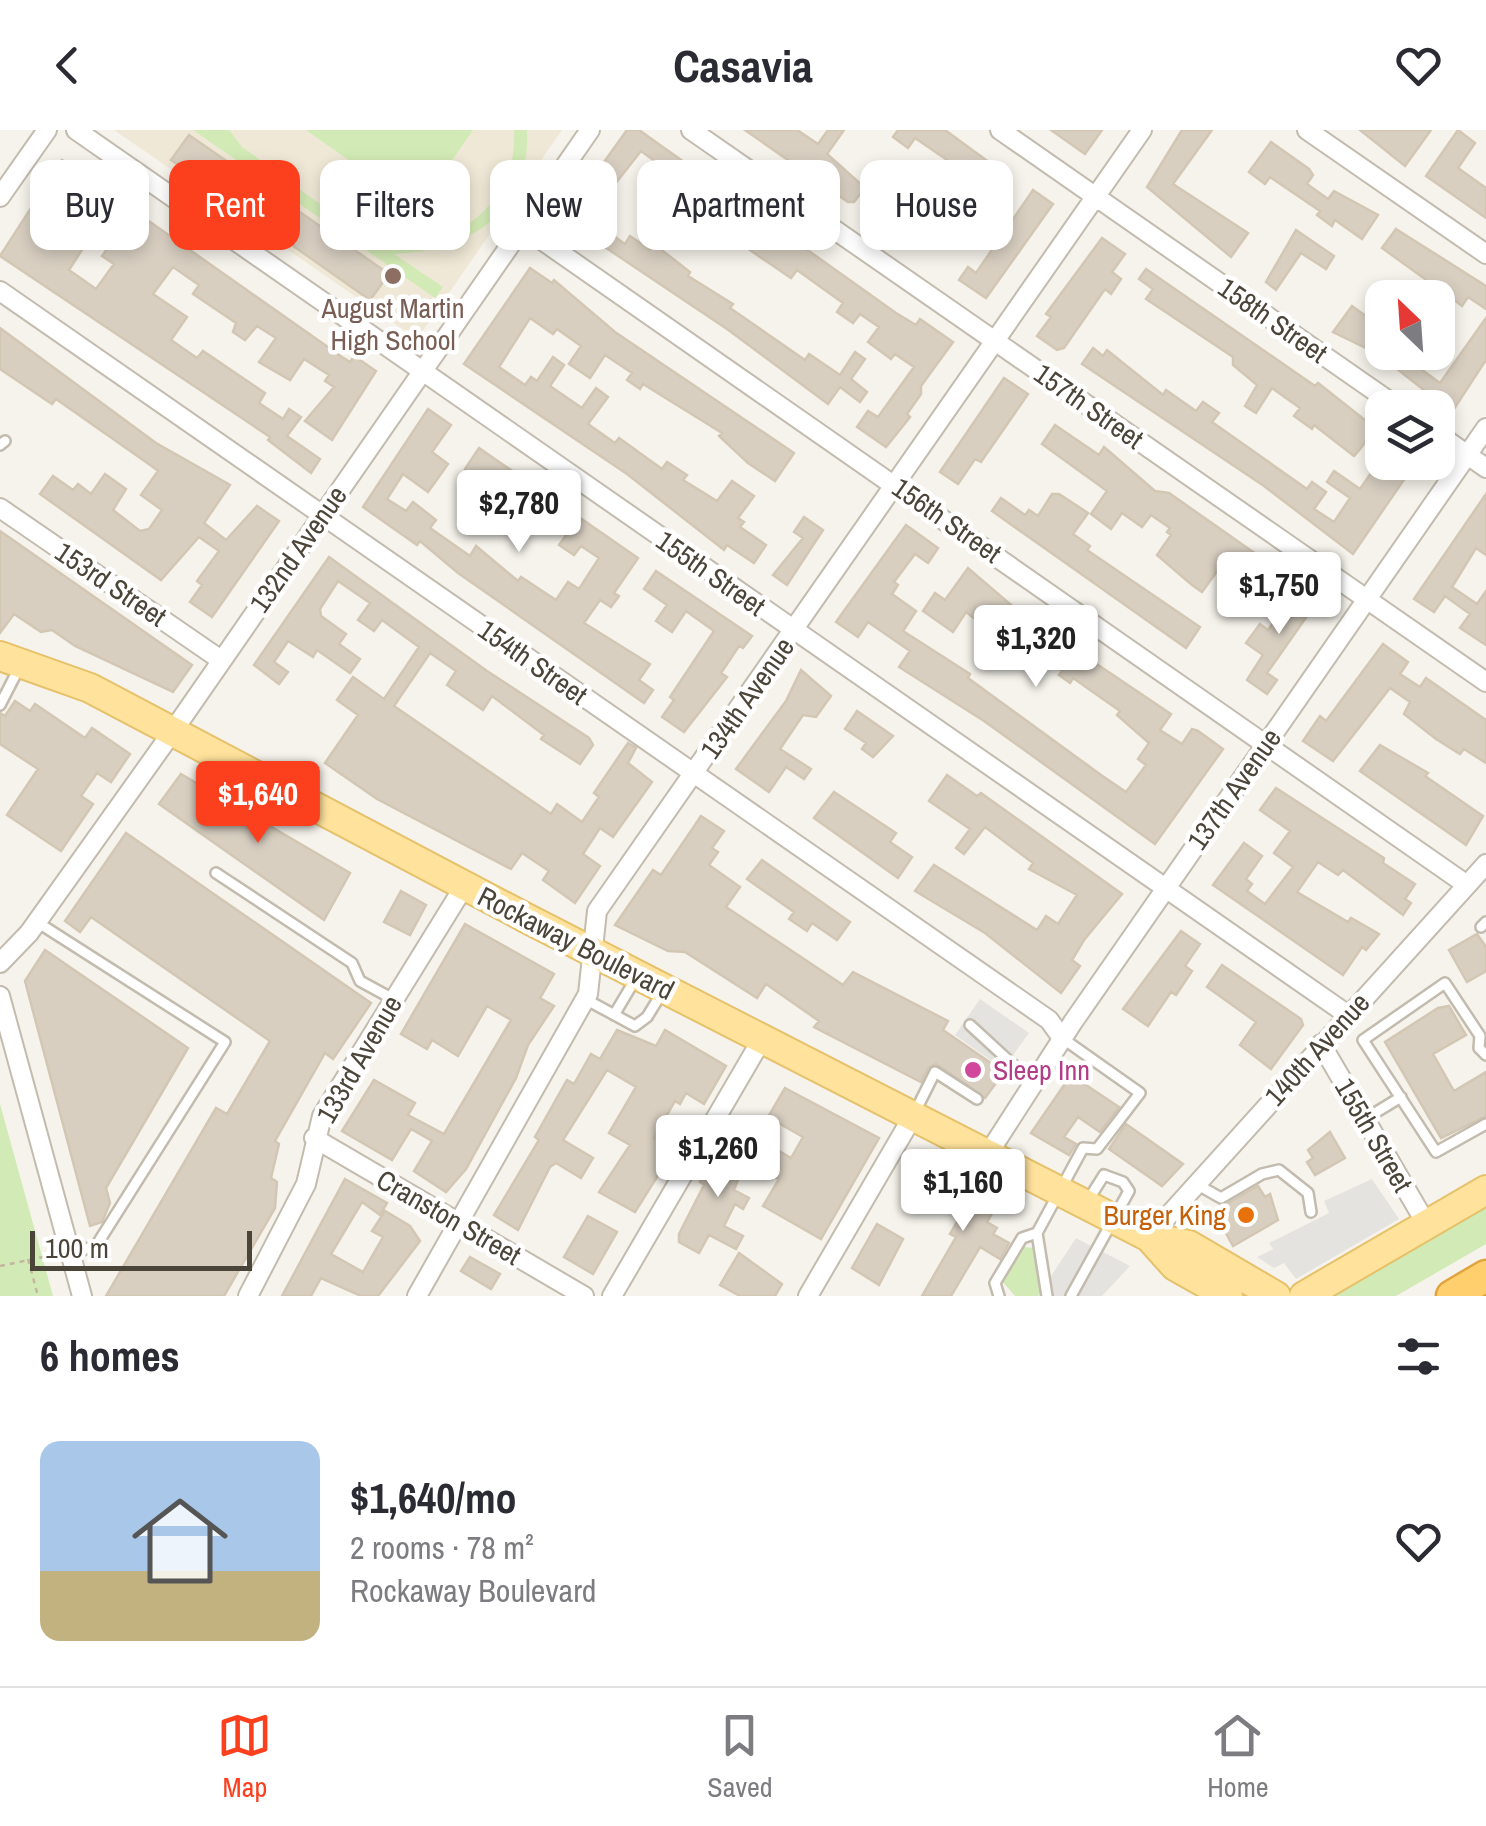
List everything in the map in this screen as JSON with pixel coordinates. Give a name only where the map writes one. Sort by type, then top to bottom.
[{"type":"main road","name":"Rockaway Boulevard","points":[[11,658],[90,688],[638,976],[1149,1237],[1189,1245],[1276,1296]]},
{"type":"main road","points":[[1304,1296],[1486,1190]]},
{"type":"main road","name":"Rockaway Boulevard","points":[[1149,1237],[1175,1266],[1228,1296]]},
{"type":"street","points":[[0,197],[47,130]]},
{"type":"street","name":"155th Street","points":[[76,130],[1348,1015]]},
{"type":"street","name":"132nd Avenue","points":[[569,160],[590,130]]},
{"type":"street","name":"157th Street","points":[[691,130],[1486,682]]},
{"type":"street","name":"158th Street","points":[[1000,130],[1373,390]]},
{"type":"street","name":"134th Avenue","points":[[417,1296],[585,999],[597,911],[1142,130]]},
{"type":"street","points":[[1307,130],[1486,254]]},
{"type":"street","name":"132nd Avenue","points":[[0,963],[37,922],[507,250]]},
{"type":"street","name":"156th Street","points":[[556,250],[1467,885]]},
{"type":"street","name":"154th Street","points":[[0,291],[1049,1020],[1062,1038]]},
{"type":"street","name":"137th Avenue","points":[[988,1154],[1062,1038],[1486,428]]},
{"type":"street","points":[[1455,446],[1486,468]]},
{"type":"street","name":"153rd Street","points":[[0,508],[222,660]]},
{"type":"street","name":"140th Avenue","points":[[1149,1237],[1485,865]]},
{"type":"street","name":"133rd Avenue","points":[[248,1296],[306,1184],[322,1116],[465,885]]},
{"type":"street","points":[[0,996],[82,1296]]},
{"type":"street","points":[[612,1296],[762,1039]]},
{"type":"street","name":"155th Street","points":[[1321,1044],[1427,1225]]},
{"type":"street","points":[[808,1296],[913,1116]]},
{"type":"street","name":"Cranston Street","points":[[314,1138],[584,1296]]},
{"type":"lane","points":[[0,705],[11,658]]},
{"type":"lane","points":[[216,874],[352,964],[360,981],[392,999]]},
{"type":"lane","points":[[37,922],[224,1042],[96,1246],[72,1253]]},
{"type":"lane","points":[[614,1015],[638,976]]},
{"type":"lane","points":[[1486,1055],[1479,1048],[1483,1034],[1446,983],[1363,1040],[1436,1152],[1486,1124]]},
{"type":"lane","points":[[585,999],[635,1026],[648,1017],[664,989]]},
{"type":"lane","points":[[970,1025],[1033,1083]]},
{"type":"lane","points":[[1047,1296],[1038,1232],[1057,1190],[1082,1148],[1097,1149],[1140,1093],[1062,1038]]},
{"type":"lane","points":[[913,1116],[936,1072],[978,1098]]},
{"type":"lane","points":[[1365,1120],[1400,1097]]},
{"type":"lane","points":[[1196,1184],[1222,1198],[1262,1174],[1279,1170],[1308,1193],[1310,1212]]},
{"type":"lane","points":[[1071,1296],[1114,1219]]},
{"type":"lane","points":[[999,1296],[995,1283],[1022,1238],[1038,1232]]},
{"type":"path","points":[[0,1266],[48,1256]]},
{"type":"path","points":[[28,1259],[38,1296]]},
{"type":"shaded area","points":[[114,130],[562,130],[541,160],[490,160],[490,234],[417,339],[288,250],[300,250],[300,160],[169,160],[169,168]]},
{"type":"shaded area","points":[[980,999],[1029,1033],[1003,1069],[955,1035]]},
{"type":"shaded area","points":[[1372,1179],[1399,1219],[1296,1279],[1284,1263],[1274,1268],[1257,1257],[1273,1249],[1269,1243],[1329,1213],[1324,1201]]},
{"type":"shaded area","points":[[1076,1238],[1130,1266],[1102,1296],[1038,1296]]},
{"type":"green space","points":[[193,130],[229,130],[242,147],[260,160],[236,160]]},
{"type":"green space","points":[[306,130],[473,130],[452,160],[349,160]]},
{"type":"green space","points":[[514,130],[527,130],[526,159],[511,160]]},
{"type":"green space","points":[[300,188],[320,203],[320,218],[300,204]]},
{"type":"green space","points":[[490,204],[490,222],[470,235],[470,221]]},
{"type":"green space","points":[[366,250],[425,250],[394,254],[443,287],[435,298]]},
{"type":"green space","points":[[0,1104],[53,1296],[0,1296]]},
{"type":"green space","points":[[1486,1207],[1486,1244],[1396,1296],[1335,1296]]},
{"type":"green space","points":[[1023,1247],[1035,1248],[1042,1290],[1038,1296],[1015,1296],[1002,1281]]},
{"type":"building","points":[[627,130],[639,130],[681,160],[653,160],[641,151],[617,181],[617,160],[605,160]]},
{"type":"building","points":[[745,130],[797,130],[818,144],[828,130],[844,130],[827,154],[834,160],[788,160]]},
{"type":"building","points":[[898,130],[945,130],[986,160],[947,160],[915,138],[908,148],[893,137]]},
{"type":"building","points":[[1051,130],[1102,130],[1085,154]]},
{"type":"building","points":[[1182,130],[1212,130],[1173,184],[1248,233],[1231,257],[1147,187]]},
{"type":"building","points":[[1360,130],[1431,130],[1405,166]]},
{"type":"building","points":[[1458,130],[1475,143],[1458,168],[1486,188],[1486,218],[1426,176]]},
{"type":"building","points":[[189,135],[225,160],[171,160]]},
{"type":"building","points":[[1271,142],[1309,169],[1313,175],[1307,184],[1328,199],[1334,191],[1378,215],[1362,239],[1335,220],[1332,226],[1317,215],[1320,211],[1270,177],[1265,184],[1249,172]]},
{"type":"building","points":[[840,166],[860,184],[860,194],[854,202],[840,196]]},
{"type":"building","points":[[1033,190],[1053,204],[986,298],[959,280],[968,267],[976,273],[992,250],[1013,250],[1013,219]]},
{"type":"building","points":[[30,210],[30,250],[82,250],[69,270],[96,289],[114,264],[102,256],[106,250],[149,250],[149,221],[169,235],[169,250],[190,250],[342,357],[350,362],[354,356],[376,371],[332,440],[305,421],[334,387],[325,381],[329,375],[304,359],[290,380],[259,362],[276,338],[257,326],[245,340],[233,332],[236,323],[193,294],[199,285],[173,267],[153,294],[187,317],[171,340],[197,358],[203,351],[265,393],[259,403],[283,419],[289,409],[301,417],[287,436],[320,459],[311,473],[268,440],[270,437],[0,256]]},
{"type":"building","points":[[300,212],[320,226],[320,250],[354,250],[389,274],[370,300],[299,250]]},
{"type":"building","points":[[1396,229],[1486,286],[1486,309],[1468,297],[1462,306],[1455,301],[1455,280],[1424,280],[1382,248]]},
{"type":"building","points":[[1296,230],[1334,256],[1326,269],[1301,253],[1276,290],[1266,282]]},
{"type":"building","points":[[630,236],[637,241],[637,250],[662,250],[690,272],[688,276],[733,304],[730,308],[805,360],[809,354],[840,375],[855,352],[865,359],[851,379],[867,392],[860,402],[840,387],[828,404],[727,329],[609,250],[617,250],[617,238],[625,244]]},
{"type":"building","points":[[1102,238],[1125,254],[1112,272],[1121,279],[1111,294],[1105,289],[1064,348],[1057,350],[1037,336],[1051,317],[1046,314]]},
{"type":"building","points":[[750,250],[808,250],[896,313],[916,325],[920,319],[953,342],[921,386],[921,394],[907,414],[910,417],[886,447],[857,427],[868,411],[878,417],[914,367],[895,354],[891,359],[868,342],[879,327],[860,314],[853,323],[837,312],[843,303],[797,270],[791,278]]},
{"type":"building","points":[[530,268],[552,283],[554,280],[615,332],[794,453],[775,481],[748,463],[719,436],[722,433],[643,384],[640,389],[627,380],[632,373],[605,355],[590,378],[569,364],[581,346],[557,329],[553,334],[530,318],[499,367],[525,385],[531,377],[537,381],[553,357],[564,365],[550,386],[582,408],[596,388],[608,397],[588,424],[615,443],[619,438],[662,469],[667,462],[687,475],[683,480],[717,501],[732,481],[754,496],[738,518],[744,522],[740,527],[766,545],[754,563],[727,545],[724,550],[627,474],[464,364]]},
{"type":"building","points":[[1146,269],[1315,386],[1318,383],[1365,420],[1365,442],[1361,448],[1354,456],[1314,425],[1312,429],[1294,416],[1300,408],[1272,388],[1256,413],[1245,406],[1257,385],[1233,365],[1233,357],[1146,299],[1153,289],[1139,279]]},
{"type":"building","points":[[1352,306],[1365,316],[1365,348],[1333,332]]},
{"type":"building","points":[[1486,318],[1486,360],[1455,407],[1455,390],[1424,390],[1398,370],[1422,370],[1440,383],[1449,370],[1455,370],[1455,362]]},
{"type":"building","points":[[0,328],[156,443],[230,485],[204,523],[226,540],[257,506],[279,521],[212,617],[190,602],[202,585],[197,581],[219,551],[199,537],[161,580],[40,494],[53,476],[73,490],[78,484],[91,494],[105,474],[126,489],[113,510],[140,531],[149,529],[162,510],[141,495],[158,471],[56,399],[52,404],[0,369]]},
{"type":"building","points":[[1093,348],[1103,356],[1107,350],[1163,395],[1166,390],[1196,411],[1203,402],[1219,413],[1212,422],[1307,489],[1312,482],[1326,492],[1314,509],[1334,522],[1350,498],[1327,482],[1334,471],[1360,489],[1366,480],[1404,480],[1353,554],[1264,486],[1082,364]]},
{"type":"building","points":[[1004,378],[1028,394],[981,462],[975,459],[958,484],[940,472]]},
{"type":"building","points":[[428,409],[451,425],[432,452],[448,464],[428,492],[403,474],[387,499],[406,511],[413,502],[436,520],[430,528],[470,556],[476,546],[518,581],[521,577],[556,600],[568,582],[579,589],[599,558],[581,546],[574,555],[559,545],[567,534],[526,505],[518,517],[505,508],[509,501],[465,469],[479,448],[638,558],[614,593],[619,596],[611,607],[600,600],[584,623],[650,664],[639,680],[653,690],[644,703],[458,573],[420,541],[417,545],[363,507]]},
{"type":"building","points":[[1055,425],[1099,455],[1104,447],[1155,491],[1169,493],[1276,568],[1257,594],[1218,570],[1202,592],[1192,585],[1157,555],[1171,535],[1167,532],[1170,528],[1151,515],[1142,527],[1122,513],[1111,529],[1091,514],[1107,491],[1042,444]]},
{"type":"building","points":[[1052,494],[1059,494],[1088,513],[1073,534],[1090,546],[1087,550],[1200,627],[1186,648],[992,511],[1001,498],[1025,515],[1029,510],[1038,516]]},
{"type":"building","points":[[1486,494],[1486,555],[1476,548],[1452,587],[1477,604],[1486,591],[1486,645],[1460,628],[1470,614],[1445,596],[1434,612],[1414,599]]},
{"type":"building","points":[[804,517],[823,530],[787,585],[773,575],[803,538],[794,532]]},
{"type":"building","points":[[906,525],[938,548],[928,563],[915,554],[894,582],[898,585],[892,594],[916,611],[903,631],[970,674],[968,678],[1101,775],[1126,792],[1146,765],[1138,759],[1149,743],[1117,715],[1120,711],[1073,678],[1070,683],[1059,675],[1062,671],[1030,648],[1023,656],[966,612],[953,632],[923,611],[935,593],[945,600],[968,568],[1018,611],[1171,714],[1160,730],[1182,744],[1192,729],[1223,749],[1155,844],[984,721],[899,667],[910,651],[868,622],[858,637],[836,622]]},
{"type":"building","points":[[0,531],[192,665],[173,692],[75,646],[52,630],[41,632],[14,614],[0,633]]},
{"type":"building","points":[[329,557],[487,671],[589,738],[593,745],[580,764],[541,739],[544,735],[492,696],[483,710],[447,685],[456,671],[430,653],[394,706],[551,814],[557,804],[582,822],[599,797],[594,793],[628,743],[636,748],[628,763],[652,782],[613,837],[600,828],[583,854],[600,866],[575,903],[543,880],[549,871],[522,853],[511,869],[377,799],[325,763],[358,715],[337,700],[353,677],[384,699],[419,647],[382,620],[374,631],[358,620],[370,603],[338,581],[320,609],[321,616],[346,634],[339,644],[360,659],[350,673],[317,650],[313,657],[288,641],[274,662],[288,672],[279,684],[254,665]]},
{"type":"building","points":[[656,571],[752,636],[743,648],[739,646],[721,673],[727,677],[684,732],[662,717],[674,700],[670,697],[714,631],[686,611],[672,632],[656,621],[667,605],[644,589]]},
{"type":"building","points":[[1300,587],[1319,599],[1267,673],[1277,680],[1267,694],[1247,680],[1263,655],[1246,643],[1260,624],[1268,630]]},
{"type":"building","points":[[1383,644],[1408,662],[1400,674],[1420,687],[1426,678],[1486,720],[1486,763],[1464,749],[1460,754],[1404,714],[1410,702],[1390,688],[1333,761],[1303,741],[1320,716],[1326,721]]},
{"type":"building","points":[[801,670],[831,696],[816,717],[803,715],[780,749],[811,769],[804,779],[786,767],[769,792],[736,769],[786,701]]},
{"type":"building","points":[[15,701],[30,711],[35,704],[85,738],[92,728],[130,754],[111,782],[97,773],[81,796],[93,804],[61,851],[7,815],[38,769],[0,744],[0,713],[5,716]]},
{"type":"building","points":[[857,711],[893,736],[873,757],[862,749],[866,743],[845,729]]},
{"type":"building","points":[[1380,745],[1428,773],[1425,776],[1483,816],[1466,845],[1360,771]]},
{"type":"building","points":[[181,774],[350,873],[324,920],[159,804]]},
{"type":"building","points":[[947,775],[977,796],[981,793],[1122,894],[1084,940],[1072,960],[1080,966],[1061,993],[985,933],[915,891],[934,865],[1037,930],[1046,916],[1058,924],[1077,895],[1029,869],[1033,863],[985,827],[964,854],[956,848],[970,829],[929,801]]},
{"type":"building","points":[[1276,788],[1384,858],[1383,863],[1415,884],[1405,899],[1411,903],[1403,915],[1343,870],[1338,875],[1318,862],[1297,892],[1348,922],[1351,918],[1379,934],[1366,950],[1362,947],[1343,975],[1213,885],[1244,843],[1262,856],[1246,879],[1252,884],[1247,891],[1265,904],[1293,867],[1274,853],[1290,831],[1260,810]]},
{"type":"building","points":[[834,792],[896,833],[890,842],[912,857],[898,878],[814,818]]},
{"type":"building","points":[[701,816],[724,831],[712,848],[718,852],[709,865],[740,887],[726,907],[843,985],[853,972],[948,1021],[943,1030],[1004,1072],[985,1098],[936,1064],[928,1068],[921,1082],[814,1027],[819,1021],[766,984],[757,998],[685,952],[668,951],[615,925],[653,870],[661,875]]},
{"type":"building","points":[[126,833],[371,1003],[333,1059],[325,1053],[275,1141],[279,1144],[271,1178],[277,1182],[275,1208],[224,1296],[106,1296],[216,1108],[227,1114],[270,1041],[91,917],[80,932],[65,921]]},
{"type":"building","points":[[762,860],[850,922],[837,940],[812,923],[807,931],[789,919],[794,912],[747,879]]},
{"type":"building","points":[[401,891],[426,905],[410,935],[384,922]]},
{"type":"building","points":[[465,924],[554,974],[540,998],[554,1006],[528,1045],[516,1078],[466,1169],[446,1192],[414,1171],[432,1141],[411,1129],[392,1160],[342,1131],[374,1080],[415,1103],[408,1115],[444,1134],[511,1020],[487,1006],[458,1056],[432,1040],[427,1049],[401,1034]]},
{"type":"building","points":[[1181,931],[1200,944],[1185,966],[1192,971],[1176,995],[1171,992],[1148,1026],[1123,1009]]},
{"type":"building","points":[[1477,934],[1486,947],[1486,971],[1467,982],[1449,950]]},
{"type":"building","points":[[45,950],[188,1048],[106,1188],[110,1203],[102,1222],[90,1226],[25,981]]},
{"type":"building","points":[[1222,965],[1301,1019],[1303,1025],[1271,1069],[1240,1045],[1256,1022],[1207,987]]},
{"type":"building","points":[[1449,1006],[1466,1035],[1433,1054],[1454,1091],[1486,1072],[1486,1116],[1441,1138],[1385,1042],[1438,1008]]},
{"type":"building","points":[[617,1030],[656,1046],[665,1030],[726,1066],[704,1104],[686,1093],[680,1104],[675,1101],[654,1138],[674,1150],[635,1212],[599,1192],[630,1145],[609,1133],[636,1087],[607,1070],[563,1140],[593,1158],[581,1178],[556,1163],[550,1167],[518,1230],[494,1215],[539,1140],[535,1137],[567,1080],[574,1084],[591,1054],[600,1059]]},
{"type":"building","points":[[1071,1075],[1119,1107],[1100,1132],[1078,1117],[1064,1137],[1076,1144],[1069,1155],[1031,1133]]},
{"type":"building","points":[[785,1088],[879,1138],[821,1239],[763,1206],[779,1179],[767,1173],[779,1151],[791,1158],[803,1137],[768,1117]]},
{"type":"building","points":[[1126,1124],[1183,1164],[1162,1186],[1109,1149]]},
{"type":"building","points":[[744,1129],[755,1136],[734,1190],[749,1198],[743,1209],[735,1204],[724,1226],[743,1236],[736,1249],[709,1235],[699,1253],[679,1242],[679,1234],[704,1185],[700,1182],[707,1168],[715,1172]]},
{"type":"building","points":[[1330,1132],[1345,1158],[1315,1175],[1307,1162],[1313,1158],[1308,1150]]},
{"type":"building","points":[[935,1173],[979,1198],[982,1194],[998,1203],[987,1222],[997,1228],[993,1234],[1009,1243],[1000,1259],[980,1247],[951,1296],[922,1296],[956,1237],[950,1234],[961,1215],[923,1193]]},
{"type":"building","points":[[345,1179],[387,1203],[380,1215],[362,1202],[331,1254],[363,1272],[383,1237],[372,1231],[385,1211],[410,1226],[420,1241],[378,1296],[361,1296],[321,1278],[311,1296],[282,1296]]},
{"type":"building","name":"Burger King","points":[[1258,1186],[1265,1197],[1270,1194],[1278,1220],[1233,1246],[1214,1211]]},
{"type":"building","points":[[588,1216],[617,1232],[593,1274],[564,1257]]},
{"type":"building","points":[[877,1224],[903,1239],[879,1285],[852,1268]]},
{"type":"building","points":[[739,1253],[782,1284],[775,1296],[740,1296],[720,1285]]},
{"type":"building","points":[[470,1257],[500,1274],[491,1289],[461,1271]]},
{"type":"place","name":"August Martin High School","points":[[393,276]]},
{"type":"place","name":"Sleep Inn","points":[[973,1070]]},
{"type":"place","name":"Burger King","points":[[1246,1215]]}]
